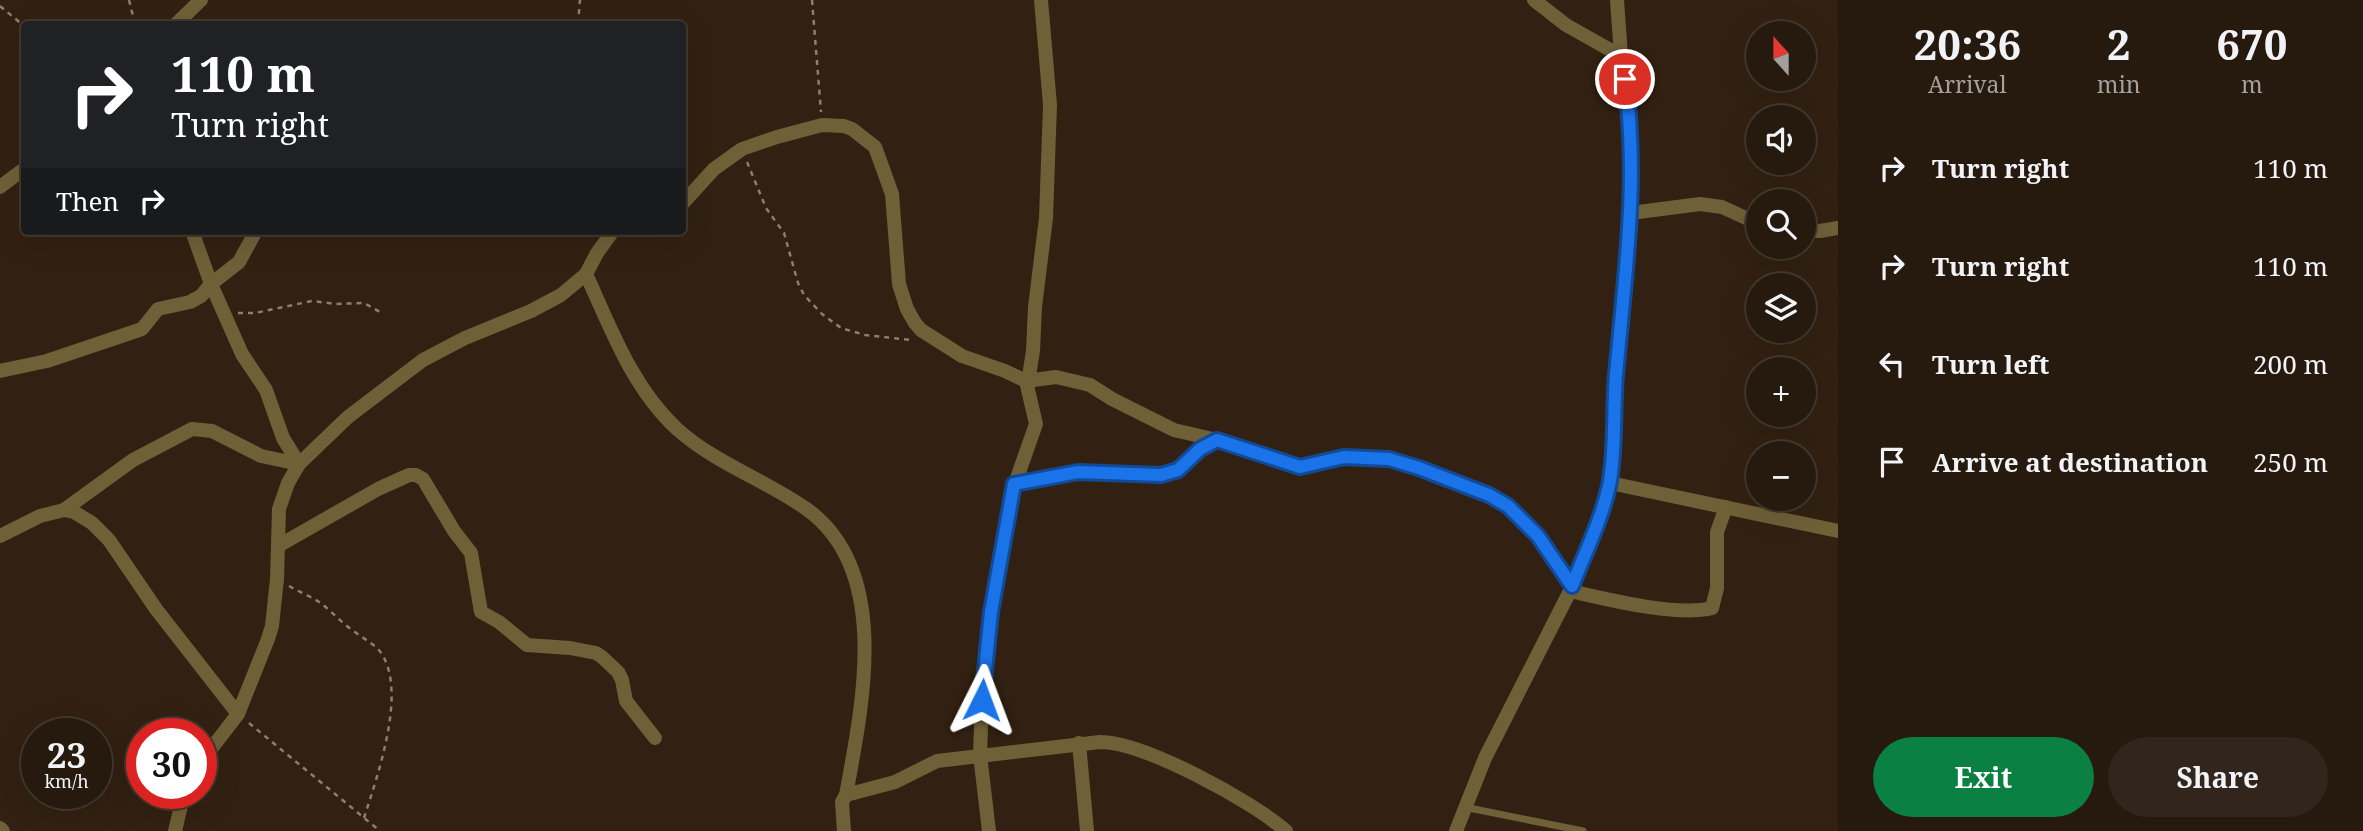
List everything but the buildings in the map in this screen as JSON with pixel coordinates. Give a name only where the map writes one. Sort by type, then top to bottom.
[{"type":"street","points":[[179,21],[201,0]]},
{"type":"street","points":[[989,831],[981,755],[983,673],[1014,484],[1036,424],[1026,382],[1029,376],[1046,218],[1050,105],[1041,0]]},
{"type":"street","points":[[1534,0],[1566,25],[1621,56]]},
{"type":"street","points":[[1455,831],[1485,758],[1571,589],[1602,512],[1610,483],[1631,213],[1631,124],[1621,56],[1617,0]]},
{"type":"street","points":[[686,200],[714,169],[742,149],[777,136],[822,125],[852,129],[875,147],[892,194],[899,284],[907,309],[921,330],[962,356],[1005,371],[1026,382],[1056,377],[1068,378],[1090,385],[1112,400],[1174,430],[1217,440],[1300,467],[1344,457],[1389,459],[1489,495],[1508,506],[1538,536],[1571,589],[1648,607],[1701,610],[1712,608],[1717,589],[1717,532],[1726,508]]},
{"type":"street","points":[[0,187],[21,171]]},
{"type":"street","points":[[1631,213],[1700,204],[1722,207],[1746,219]]},
{"type":"street","points":[[1816,231],[1838,228]]},
{"type":"street","points":[[193,235],[211,284],[242,354],[266,390],[284,438],[299,464]]},
{"type":"street","points":[[0,371],[47,361],[142,329],[158,309],[190,302],[201,296],[211,284],[239,262],[254,235]]},
{"type":"street","points":[[217,741],[238,714],[272,626],[277,579],[279,509],[299,464],[348,417],[423,360],[561,295],[586,274],[611,235]]},
{"type":"street","points":[[586,274],[632,372],[651,401],[678,429],[707,453],[777,490],[807,510],[827,526],[841,546],[862,603],[864,641],[863,691],[846,795],[842,802],[844,831]]},
{"type":"street","points":[[64,510],[133,460],[192,429],[212,431],[261,456],[299,464]]},
{"type":"street","points":[[1014,484],[1078,472],[1161,475],[1178,470],[1200,449],[1217,440]]},
{"type":"street","points":[[278,546],[379,489],[409,475],[416,475],[423,479],[454,531],[471,553],[481,612],[499,622],[527,645],[570,648],[596,653],[602,657],[618,672],[629,706],[655,738]]},
{"type":"street","points":[[1610,483],[1838,531]]},
{"type":"street","points":[[0,536],[50,512],[64,510],[74,512],[92,523],[108,540],[156,609],[238,714]]},
{"type":"street","points":[[846,795],[895,782],[937,761],[1079,743],[1113,742],[1127,745],[1225,789],[1286,831]]},
{"type":"street","points":[[1079,743],[1087,831]]},
{"type":"street","points":[[175,831],[180,809]]},
{"type":"lane","points":[[1464,807],[1583,831]]},
{"type":"path","points":[[129,0],[134,21]]},
{"type":"path","points":[[578,21],[580,0]]},
{"type":"path","points":[[812,0],[822,125]]},
{"type":"path","points":[[0,6],[21,24]]},
{"type":"path","points":[[742,149],[766,208],[784,233],[797,282],[804,295],[822,314],[841,328],[865,335],[916,340]]},
{"type":"path","points":[[219,303],[245,315],[312,302],[364,303],[380,312]]},
{"type":"path","points":[[277,579],[320,603],[376,647],[388,668],[393,701],[378,774],[364,818]]},
{"type":"path","points":[[238,714],[380,831]]},
{"type":"route","points":[[982,700],[991,612],[1014,484],[1078,472],[1161,475],[1178,470],[1200,449],[1217,440],[1300,467],[1354,456],[1389,459],[1489,495],[1508,506],[1538,536],[1572,586],[1602,512],[1610,483],[1631,213],[1631,124],[1625,79]]}]
